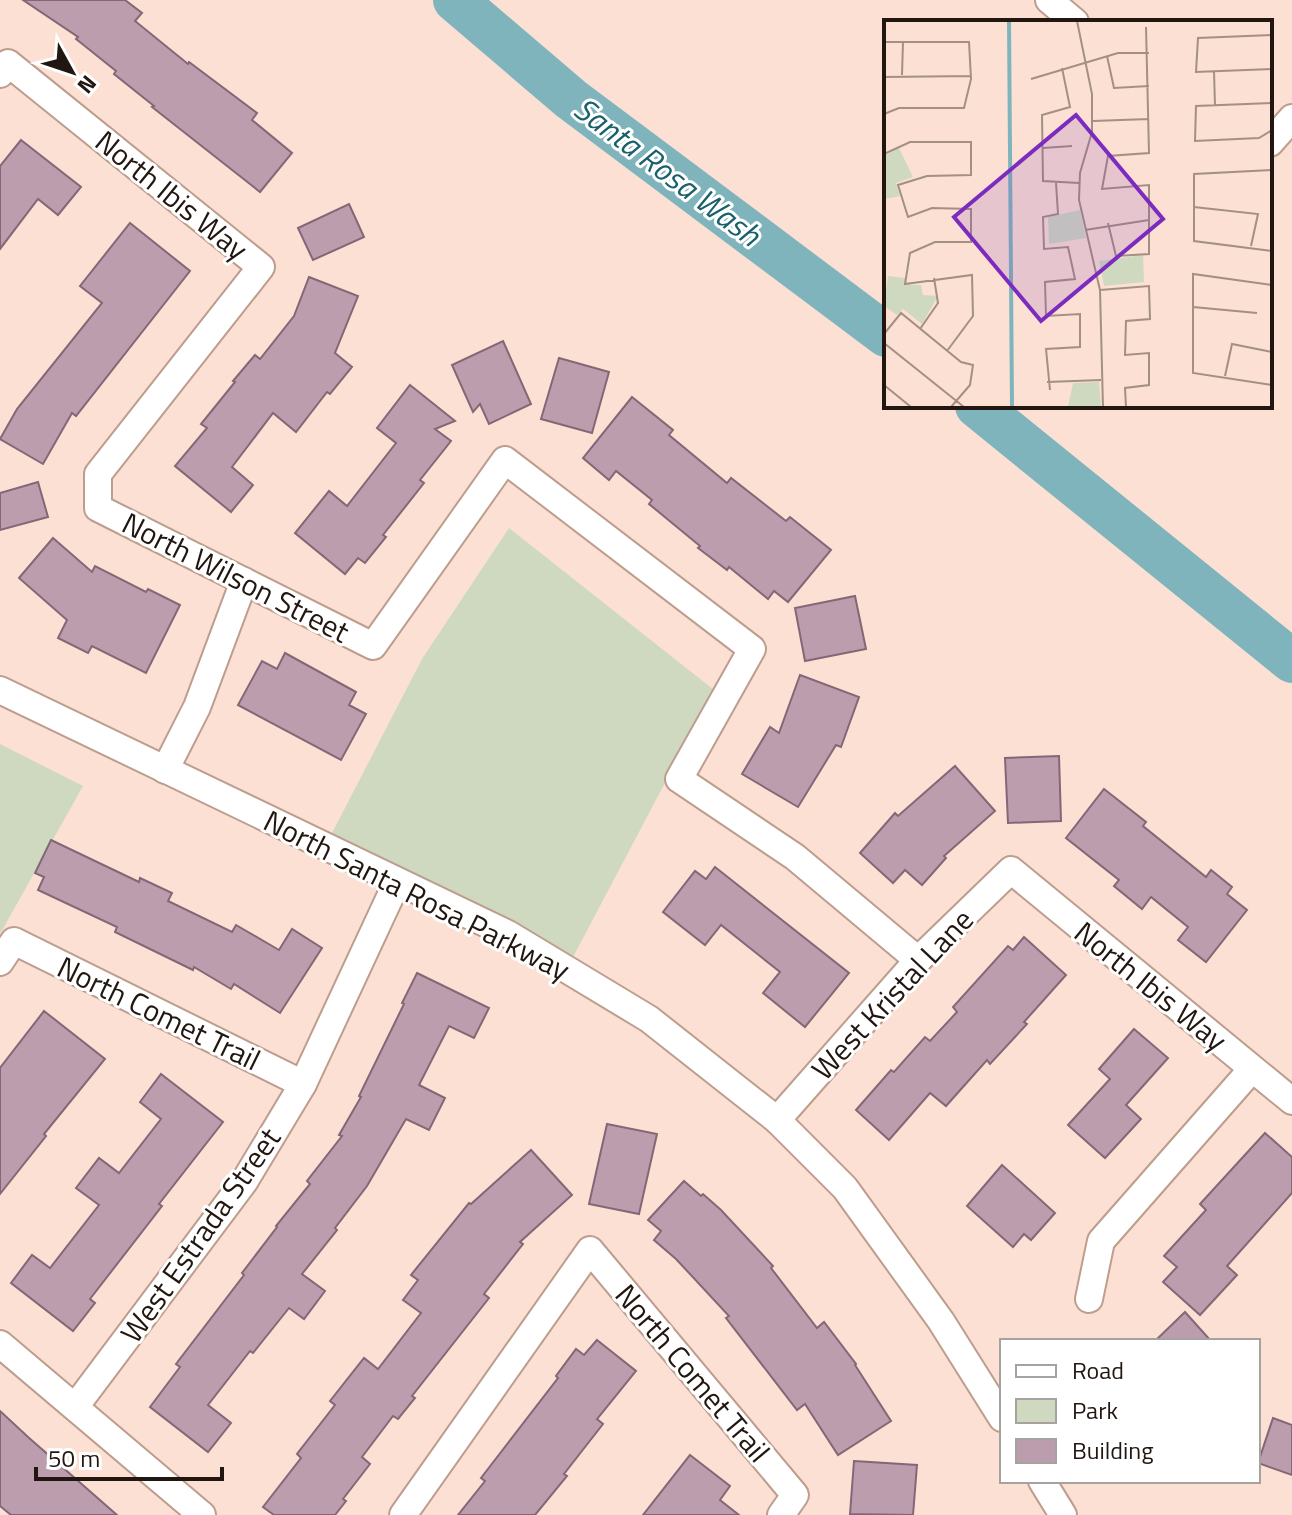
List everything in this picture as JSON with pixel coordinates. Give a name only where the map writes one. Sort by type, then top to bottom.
[{"type":"street","points":[[1049,0],[1073,20]]},
{"type":"street","name":"North Ibis Way","points":[[4,68],[261,267],[98,474],[98,508]]},
{"type":"street","points":[[1272,141],[1292,118]]},
{"type":"street","name":"North Wilson Street","points":[[98,508],[373,646],[505,460],[752,649],[679,779],[795,857],[918,960]]},
{"type":"street","points":[[165,770],[197,707],[244,581]]},
{"type":"street","name":"North Santa Rosa Parkway","points":[[0,690],[508,934],[649,1019],[777,1120],[845,1188],[941,1321],[1000,1415]]},
{"type":"street","name":"North Ibis Way","points":[[1011,870],[1292,1101]]},
{"type":"street","name":"West Kristal Lane","points":[[777,1120],[918,960],[1011,870]]},
{"type":"street","name":"West Estrada Street","points":[[75,1407],[244,1182],[303,1084],[397,882]]},
{"type":"street","name":"North Comet Trail","points":[[7,952],[303,1084]]},
{"type":"street","points":[[1089,1299],[1101,1241],[1252,1069]]},
{"type":"street","name":"North Comet Trail","points":[[403,1515],[590,1250],[788,1505]]},
{"type":"street","points":[[0,1344],[202,1515]]},
{"type":"street","points":[[1043,1483],[1063,1515]]},
{"type":"green space","points":[[509,528],[714,690],[572,959],[331,835],[422,659]]},
{"type":"green space","points":[[0,744],[83,786],[0,934]]},
{"type":"building","points":[[23,0],[125,0],[142,13],[135,21],[188,64],[257,113],[252,120],[292,153],[260,192],[152,107],[114,74],[116,71],[76,39],[78,37]]},
{"type":"building","points":[[21,140],[81,187],[58,215],[38,199],[0,249],[0,166]]},
{"type":"building","points":[[349,204],[364,237],[313,260],[298,228]]},
{"type":"building","points":[[130,223],[190,271],[76,416],[72,413],[43,464],[0,439],[17,409],[102,303],[80,286]]},
{"type":"building","points":[[309,277],[358,296],[335,353],[352,367],[330,394],[327,392],[296,432],[273,413],[232,467],[253,485],[231,512],[175,466],[207,428],[201,424],[233,381],[255,355],[260,359],[294,316]]},
{"type":"building","points":[[503,341],[531,404],[489,424],[480,404],[473,412],[452,365]]},
{"type":"building","points":[[559,358],[609,372],[592,433],[541,419]]},
{"type":"building","points":[[410,385],[455,421],[435,429],[451,441],[420,480],[424,483],[383,535],[386,537],[365,563],[358,558],[345,574],[295,533],[329,491],[347,506],[396,443],[377,428]]},
{"type":"building","points":[[632,397],[673,430],[669,435],[727,483],[731,478],[786,521],[790,517],[831,550],[788,602],[774,591],[768,599],[729,567],[727,570],[698,548],[700,546],[649,504],[652,500],[616,471],[609,480],[583,458]]},
{"type":"building","points":[[38,482],[48,517],[0,530],[0,493]]},
{"type":"building","points":[[53,538],[92,572],[95,566],[180,605],[146,673],[92,646],[88,653],[58,638],[67,620],[19,578]]},
{"type":"building","points":[[855,596],[866,649],[805,661],[795,608]]},
{"type":"building","points":[[285,653],[356,692],[349,705],[366,714],[341,760],[238,705],[262,661],[277,669]]},
{"type":"building","points":[[800,675],[859,697],[841,747],[836,745],[798,807],[742,774],[770,727],[779,733]]},
{"type":"building","points":[[1059,756],[1061,821],[1008,823],[1005,758]]},
{"type":"building","points":[[955,766],[995,811],[944,856],[946,858],[922,885],[905,870],[893,883],[860,853],[895,813],[898,816]]},
{"type":"building","points":[[1104,789],[1146,822],[1143,826],[1206,877],[1211,870],[1232,887],[1227,894],[1247,910],[1206,962],[1178,940],[1188,927],[1151,897],[1142,909],[1114,886],[1119,880],[1066,838]]},
{"type":"building","points":[[51,840],[139,882],[140,878],[172,893],[168,901],[232,932],[236,925],[279,950],[292,929],[322,948],[280,1013],[234,984],[231,989],[194,967],[193,970],[115,932],[117,927],[38,890],[44,877],[35,873]]},
{"type":"building","points":[[715,867],[849,973],[805,1027],[763,993],[780,972],[721,925],[705,945],[663,912],[695,871],[706,879]]},
{"type":"building","points":[[1024,937],[1066,975],[1024,1022],[1027,1024],[990,1064],[987,1060],[946,1106],[930,1093],[889,1140],[856,1110],[925,1037],[930,1041],[957,1012],[953,1007],[1008,946],[1013,950]]},
{"type":"building","points":[[417,973],[489,1008],[474,1038],[449,1026],[419,1085],[445,1098],[429,1130],[406,1119],[367,1186],[302,1274],[325,1291],[304,1319],[289,1308],[208,1405],[231,1423],[208,1452],[150,1407],[180,1367],[176,1364],[244,1275],[242,1273],[310,1184],[307,1181],[342,1136],[339,1135],[361,1097]]},
{"type":"building","points":[[44,1011],[105,1059],[0,1194],[0,1068]]},
{"type":"building","points":[[1134,1029],[1168,1058],[1126,1105],[1141,1119],[1105,1158],[1068,1125],[1110,1079],[1099,1069]]},
{"type":"building","points":[[161,1074],[223,1122],[90,1299],[95,1303],[73,1331],[11,1283],[32,1255],[50,1268],[99,1205],[76,1188],[99,1158],[119,1173],[161,1119],[140,1102]]},
{"type":"building","points":[[607,1124],[657,1134],[639,1214],[589,1204]]},
{"type":"building","points":[[1265,1133],[1292,1157],[1292,1193],[1227,1266],[1237,1275],[1200,1315],[1163,1282],[1177,1267],[1164,1256],[1206,1210],[1200,1204]]},
{"type":"building","points":[[531,1150],[572,1195],[520,1242],[523,1244],[484,1294],[489,1298],[412,1396],[415,1398],[398,1419],[393,1416],[362,1457],[370,1464],[343,1499],[346,1501],[335,1515],[274,1515],[263,1507],[301,1458],[297,1454],[335,1405],[330,1401],[364,1358],[378,1369],[421,1313],[403,1300],[418,1280],[411,1275],[469,1203]]},
{"type":"building","points":[[1002,1165],[1055,1213],[1031,1240],[1024,1234],[1013,1247],[967,1206]]},
{"type":"building","points":[[684,1181],[721,1210],[773,1266],[771,1268],[817,1328],[824,1322],[856,1364],[891,1421],[838,1455],[805,1404],[797,1410],[726,1318],[729,1316],[654,1240],[661,1231],[648,1220]]},
{"type":"building","points":[[1185,1312],[1209,1339],[1157,1339]]},
{"type":"building","points":[[597,1340],[636,1371],[597,1419],[603,1424],[564,1474],[567,1476],[535,1515],[458,1515],[485,1481],[481,1478],[558,1378],[556,1376],[576,1349],[584,1355]]},
{"type":"building","points":[[0,1411],[117,1515],[11,1515],[0,1506]]},
{"type":"building","points":[[1273,1418],[1292,1425],[1292,1475],[1260,1464]]},
{"type":"building","points":[[690,1455],[730,1486],[720,1500],[739,1515],[643,1515]]},
{"type":"building","points":[[854,1461],[917,1465],[913,1515],[850,1514]]},
{"type":"waterway","name":"Santa Rosa Wash","points":[[455,0],[571,99],[884,334]]},
{"type":"waterway","name":"Santa Rosa Wash","points":[[979,408],[1292,661]]}]
